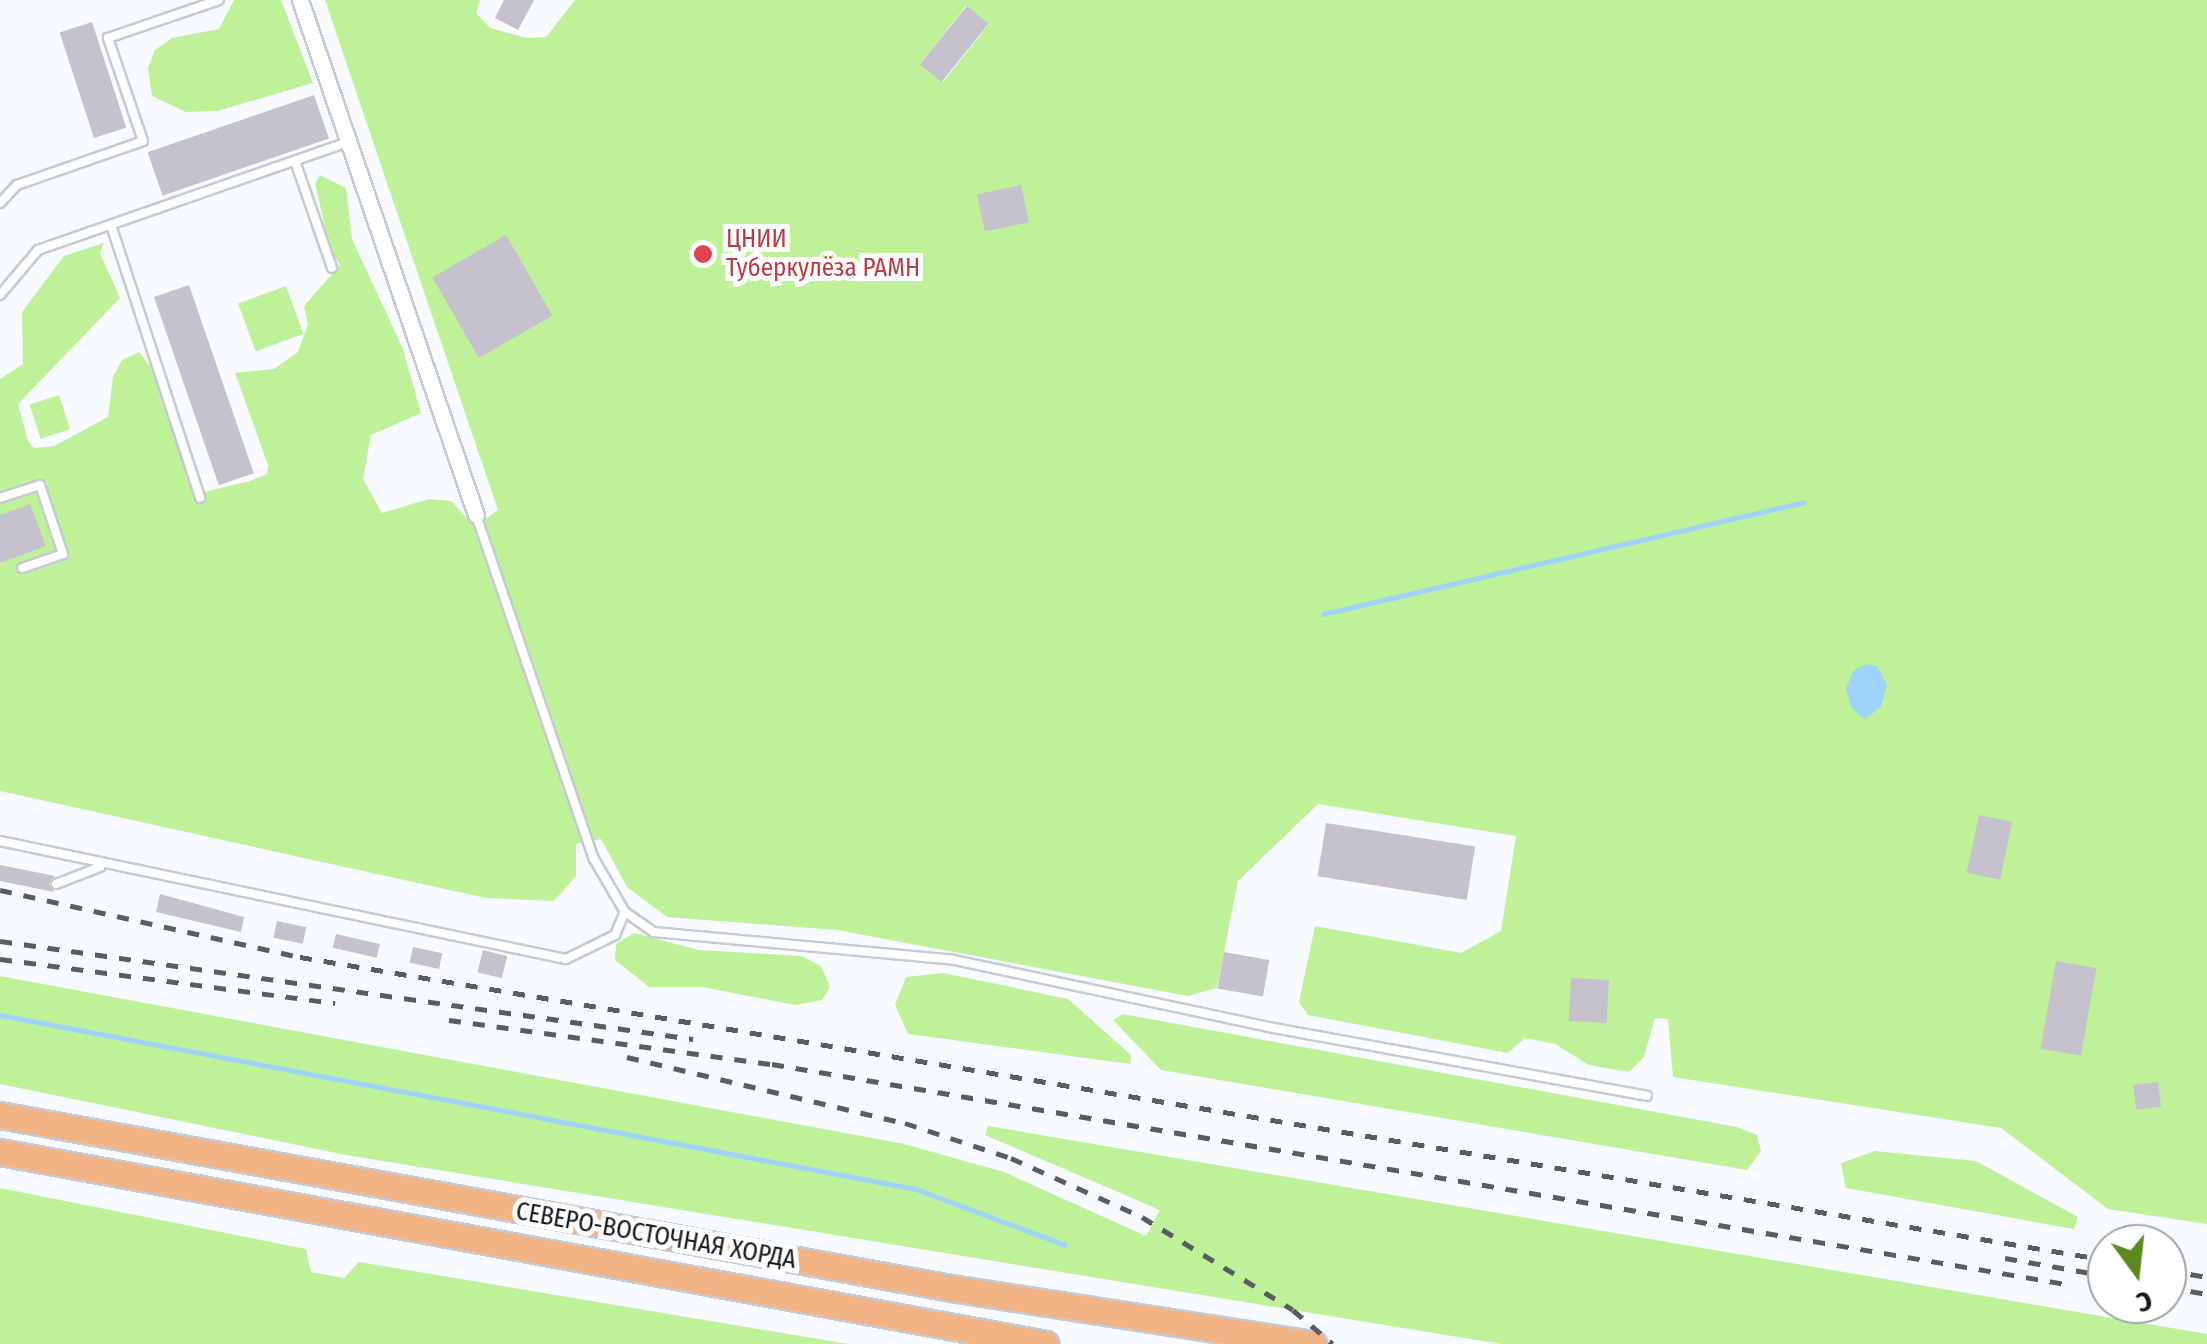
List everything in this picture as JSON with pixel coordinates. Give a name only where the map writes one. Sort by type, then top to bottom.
[{"type":"main road","name":"СЕВЕРО-ВОСТОЧНАЯ ХОРДА","points":[[0,1115],[951,1288],[1314,1344]]},
{"type":"main road","name":"СЕВЕРО-ВОСТОЧНАЯ ХОРДА","points":[[0,1152],[1046,1344]]},
{"type":"street","points":[[300,0],[476,515]]},
{"type":"lane","points":[[0,203],[17,185],[143,141],[108,38],[219,0]]},
{"type":"lane","points":[[0,295],[38,250],[349,142]]},
{"type":"lane","points":[[295,161],[332,268]]},
{"type":"lane","points":[[111,225],[200,498]]},
{"type":"lane","points":[[0,498],[40,485],[63,554],[22,568]]},
{"type":"lane","points":[[476,515],[594,859],[625,912],[654,932],[954,960],[1647,1096]]},
{"type":"lane","points":[[0,841],[100,866],[566,960],[615,936],[625,912]]},
{"type":"lane","points":[[56,884],[100,866]]},
{"type":"green space","points":[[234,0],[281,0],[313,83],[217,111],[186,112],[152,96],[148,68],[155,50],[172,38],[219,29]]},
{"type":"green space","points":[[325,0],[480,0],[476,13],[490,28],[527,38],[546,37],[575,0],[2207,0],[2207,1224],[2108,1209],[2001,1128],[1673,1077],[1668,1019],[1655,1018],[1644,1057],[1629,1072],[1589,1065],[1555,1044],[1525,1038],[1508,1053],[1308,1015],[1299,1002],[1315,926],[1461,953],[1501,931],[1516,836],[1318,804],[1238,881],[1217,988],[1188,996],[837,930],[667,917],[627,887],[601,839],[576,844],[576,876],[554,901],[486,898],[0,791],[0,379],[23,364],[22,312],[64,256],[104,243],[100,253],[120,298],[18,404],[28,441],[34,448],[54,446],[108,417],[113,377],[122,360],[139,352],[157,375],[192,488],[200,493],[250,481],[267,474],[268,465],[235,373],[274,369],[298,352],[308,324],[304,306],[340,265],[330,249],[315,183],[320,175],[346,188],[352,239],[403,349],[421,413],[371,435],[363,479],[382,513],[429,499],[451,501],[475,527],[498,510]],"holes":[[[966,6],[989,24],[943,82],[920,64]]]},
{"type":"green space","points":[[286,286],[303,334],[256,351],[238,303]]},
{"type":"green space","points":[[59,395],[70,429],[41,439],[30,405]]},
{"type":"green space","points":[[634,933],[699,950],[802,956],[821,966],[830,987],[822,1000],[795,1005],[702,987],[649,987],[615,960],[616,944]]},
{"type":"green space","points":[[943,973],[1068,999],[1131,1055],[1130,1064],[908,1034],[895,1005],[906,977]]},
{"type":"green space","points":[[0,976],[904,1144],[1004,1172],[1146,1236],[1160,1210],[985,1135],[988,1126],[2087,1314],[2087,1324],[2148,1324],[2207,1334],[2207,1344],[1501,1344],[346,1155],[0,1084]]},
{"type":"green space","points":[[1123,1014],[1737,1127],[1757,1135],[1761,1151],[1747,1170],[1161,1070],[1113,1020]]},
{"type":"green space","points":[[1875,1151],[1976,1161],[2078,1217],[2074,1229],[1846,1188],[1841,1163]]},
{"type":"green space","points":[[0,1188],[306,1249],[311,1272],[344,1278],[359,1262],[848,1344],[0,1344]]},
{"type":"water","points":[[1866,664],[1877,666],[1887,685],[1881,707],[1865,719],[1852,709],[1846,689],[1853,671]]},
{"type":"building","points":[[504,0],[534,0],[518,30],[495,18]]},
{"type":"building","points":[[967,6],[989,24],[942,82],[920,64]]},
{"type":"building","points":[[92,22],[126,128],[94,138],[60,33]]},
{"type":"building","points":[[314,95],[329,138],[163,196],[148,152]]},
{"type":"building","points":[[1021,185],[1029,222],[985,232],[977,194]]},
{"type":"building","points":[[506,235],[552,316],[479,358],[432,278]]},
{"type":"building","points":[[189,285],[254,473],[219,485],[154,297]]},
{"type":"building","points":[[30,504],[46,546],[0,563],[0,515]]},
{"type":"building","points":[[1979,815],[2012,822],[2000,880],[1967,873]]},
{"type":"building","points":[[1326,823],[1475,847],[1467,900],[1318,876]]},
{"type":"building","points":[[0,865],[55,876],[49,884],[54,892],[0,881]]},
{"type":"building","points":[[160,894],[244,917],[241,932],[156,912]]},
{"type":"building","points":[[277,921],[306,927],[303,944],[273,938]]},
{"type":"building","points":[[336,934],[380,944],[377,958],[333,948]]},
{"type":"building","points":[[413,947],[442,953],[439,969],[410,963]]},
{"type":"building","points":[[483,950],[507,956],[502,978],[477,972]]},
{"type":"building","points":[[1224,952],[1269,960],[1263,996],[1218,988]]},
{"type":"building","points":[[2056,961],[2096,968],[2081,1056],[2041,1049]]},
{"type":"building","points":[[1571,978],[1609,980],[1607,1023],[1569,1021]]},
{"type":"building","points":[[2158,1082],[2161,1107],[2136,1110],[2133,1085]]},
{"type":"waterway","points":[[1323,614],[1803,502]]},
{"type":"waterway","points":[[0,1015],[916,1189],[1065,1245]]},
{"type":"railway","points":[[0,890],[300,957],[2087,1257]]},
{"type":"railway","points":[[0,941],[693,1039]]},
{"type":"railway","points":[[0,959],[335,1003]]},
{"type":"railway","points":[[449,1020],[772,1064],[2072,1285]]},
{"type":"railway","points":[[627,1057],[905,1123],[1011,1158],[1142,1217],[1293,1310],[1333,1344]]},
{"type":"railway","points":[[2005,1258],[2087,1272]]},
{"type":"railway","points":[[2187,1274],[2207,1277]]},
{"type":"railway","points":[[2187,1290],[2207,1294]]},
{"type":"place","name":"ЦНИИ Туберкулёза РАМН","points":[[703,254]]}]
